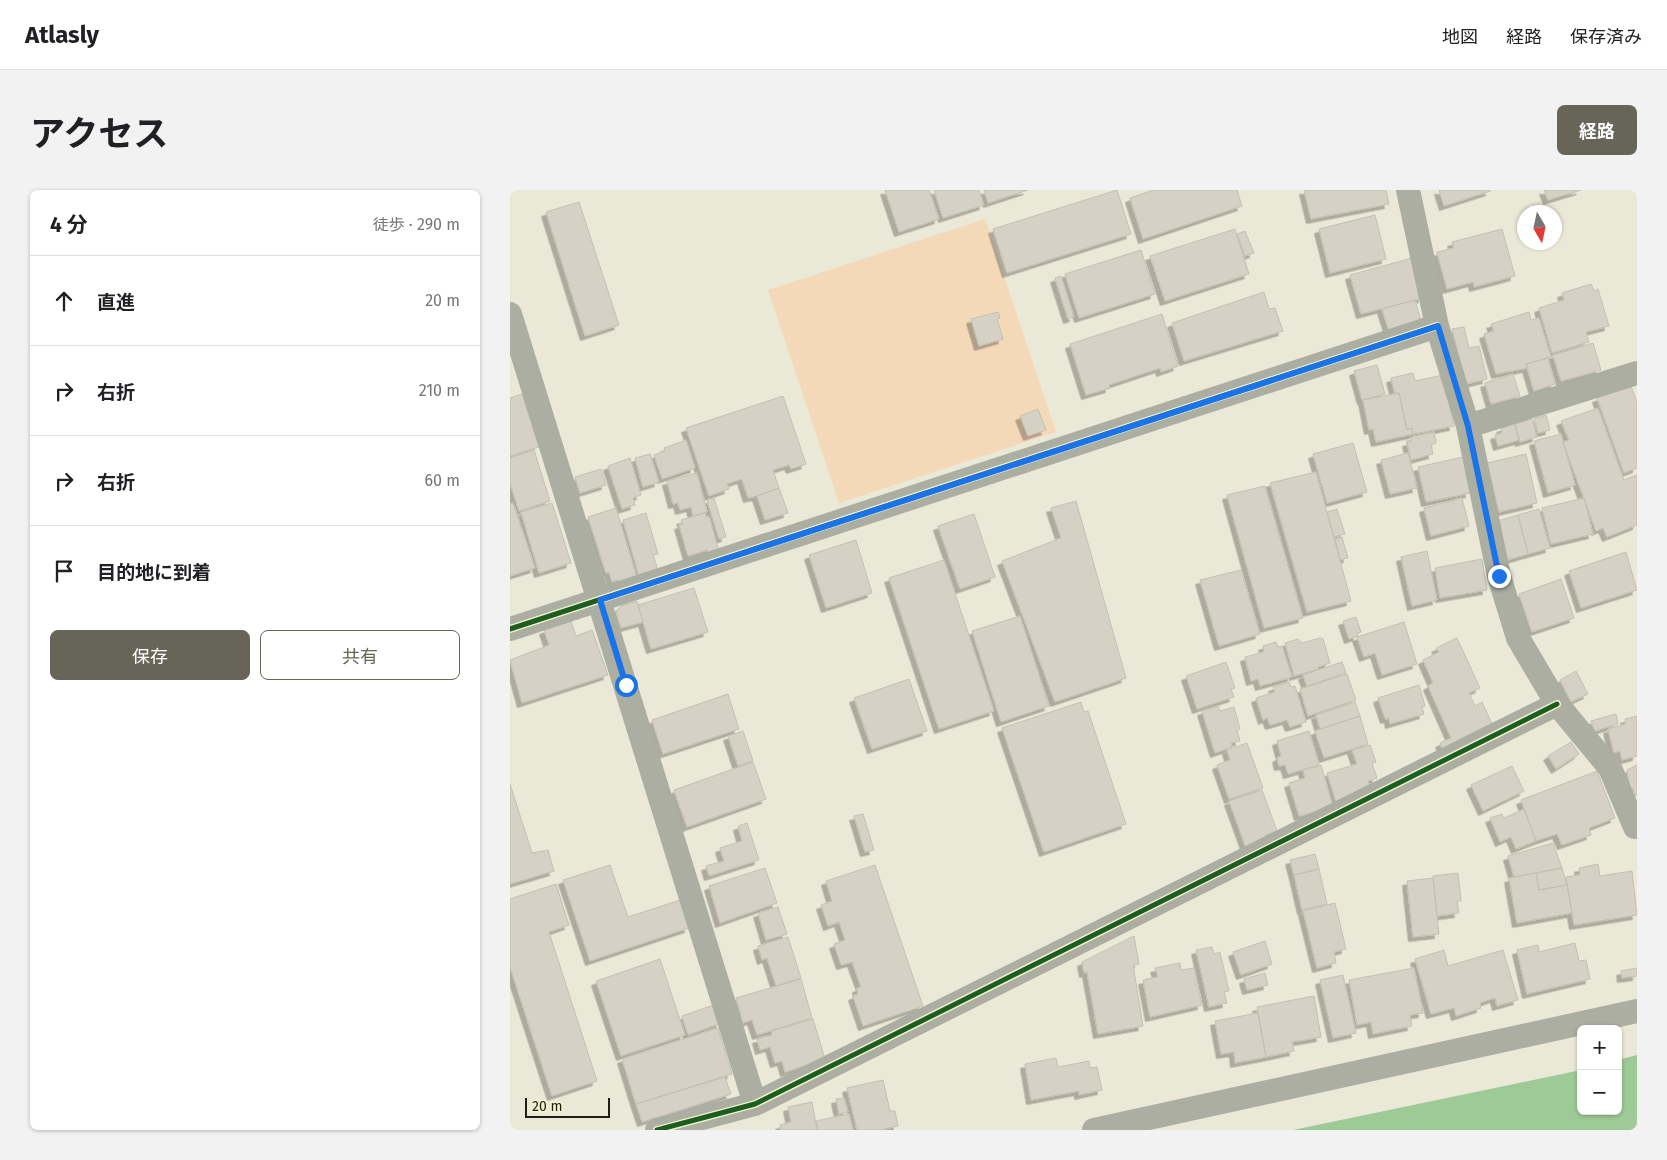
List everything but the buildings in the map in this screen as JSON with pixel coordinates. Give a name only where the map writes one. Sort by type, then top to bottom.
[{"type":"street","points":[[1408,190],[1438,326],[1468,426],[1499,576],[1518,638],[1557,704],[1610,768],[1635,827],[1637,826]]},
{"type":"street","points":[[510,314],[755,1104]]},
{"type":"street","points":[[510,630],[1438,326]]},
{"type":"street","points":[[1468,426],[1637,373]]},
{"type":"street","points":[[657,1130],[755,1104],[1557,704]]},
{"type":"street","points":[[1094,1130],[1637,1011]]},
{"type":"shaded area","points":[[985,219],[1056,432],[839,503],[768,290]]},
{"type":"shaded area","points":[[1637,1055],[1637,1130],[1293,1130],[1577,1071],[1577,1115],[1622,1115],[1622,1059]]},
{"type":"cycle path","points":[[510,629],[1437,326]]},
{"type":"cycle path","points":[[657,1130],[755,1104],[1557,704]]},
{"type":"route","points":[[626,685],[600,600],[1438,326],[1468,426],[1499,576]]}]
